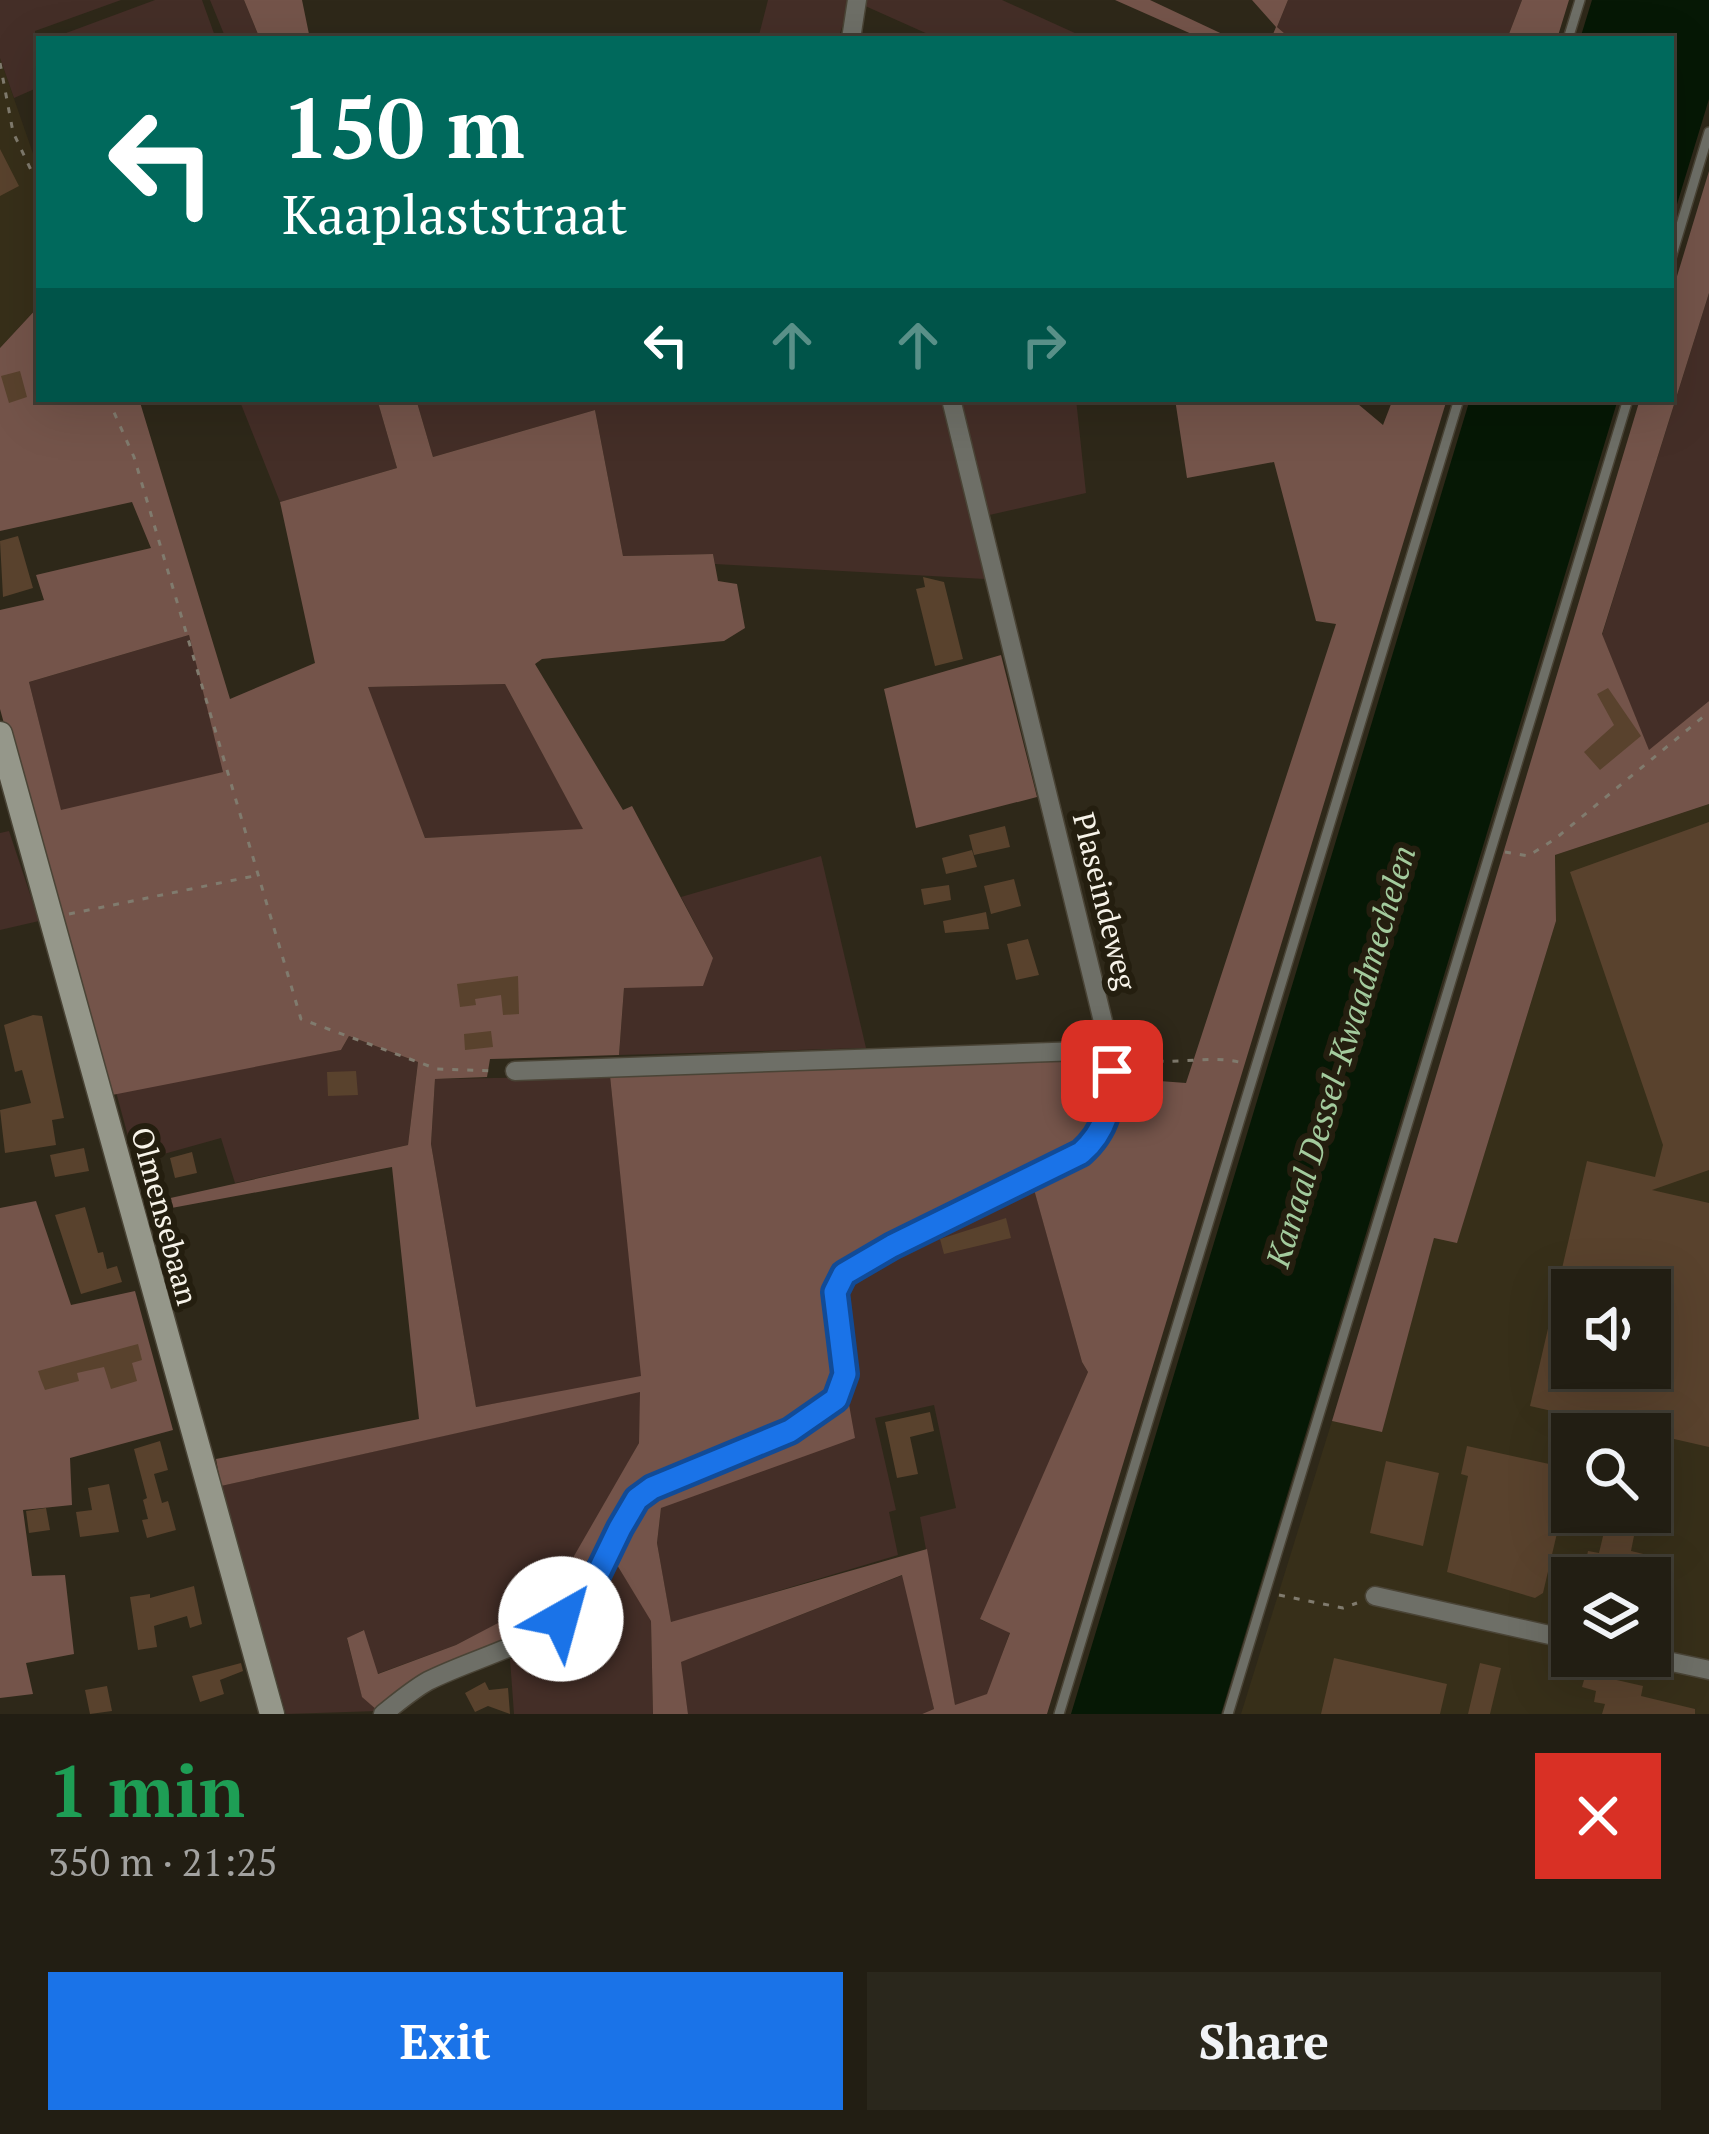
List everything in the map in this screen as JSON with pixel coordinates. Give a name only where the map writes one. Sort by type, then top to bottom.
[{"type":"street","points":[[851,36],[856,0]]},
{"type":"street","name":"Plaseindeweg","points":[[383,1714],[426,1682],[561,1619],[589,1592],[637,1499],[652,1488],[790,1431],[836,1399],[845,1374],[835,1292],[844,1274],[1081,1153],[1100,1136],[1111,1102],[1110,1050],[952,402]]},
{"type":"street","name":"Olmensebaan","points":[[0,734],[272,1714]]},
{"type":"street","points":[[515,1071],[1110,1050]]},
{"type":"street","points":[[1375,1596],[1551,1635]]},
{"type":"street","points":[[1671,1662],[1709,1670]]},
{"type":"lane","points":[[1569,36],[1580,0]]},
{"type":"lane","points":[[1674,248],[1709,132]]},
{"type":"lane","points":[[1059,1714],[1458,402]]},
{"type":"lane","points":[[1228,1714],[1627,402]]},
{"type":"path","points":[[0,63],[13,132],[36,181]]},
{"type":"path","points":[[109,402],[134,457],[301,1019],[437,1069],[515,1071]]},
{"type":"path","points":[[1492,850],[1528,856],[1555,839],[1709,712]]},
{"type":"path","points":[[51,918],[261,874]]},
{"type":"path","points":[[1110,1050],[1138,1059],[1190,1062],[1220,1057],[1257,1067]]},
{"type":"path","points":[[1265,1592],[1343,1608],[1375,1596]]},
{"type":"shaded area","points":[[0,0],[121,0],[35,31],[36,88],[14,98],[0,58]]},
{"type":"shaded area","points":[[155,0],[202,0],[215,36],[58,36]]},
{"type":"shaded area","points":[[210,0],[244,0],[259,36],[225,36]]},
{"type":"shaded area","points":[[244,0],[302,0],[309,36],[259,36]]},
{"type":"shaded area","points":[[768,0],[851,0],[839,36],[759,36]]},
{"type":"shaded area","points":[[864,0],[1002,0],[1081,36],[932,36],[863,5]]},
{"type":"shaded area","points":[[1115,0],[1150,0],[1227,36],[1196,36]]},
{"type":"shaded area","points":[[1252,0],[1288,0],[1277,27],[1288,36],[1272,36],[1276,27]]},
{"type":"shaded area","points":[[1288,0],[1522,0],[1508,36],[1288,36],[1277,27]]},
{"type":"shaded area","points":[[1522,0],[1569,0],[1558,36],[1508,36]]},
{"type":"shaded area","points":[[0,58],[36,162],[36,309],[0,348]]},
{"type":"shaded area","points":[[1709,171],[1709,293],[1602,634],[1649,750],[1709,701],[1709,804],[1555,855],[1556,921],[1457,1243],[1434,1238],[1382,1432],[1332,1421],[1639,402],[1674,402],[1674,286]]},
{"type":"shaded area","points":[[1709,293],[1709,701],[1649,751],[1602,635]]},
{"type":"shaded area","points":[[36,309],[36,402],[140,402],[230,699],[315,663],[280,502],[397,468],[378,402],[417,402],[433,457],[595,410],[623,556],[713,554],[718,581],[737,584],[745,628],[724,641],[542,659],[535,664],[623,810],[632,806],[713,958],[703,986],[624,988],[619,1055],[490,1059],[487,1077],[435,1079],[431,1144],[476,1407],[641,1376],[610,1076],[1133,1055],[1133,1079],[1186,1083],[1336,624],[1316,621],[1274,462],[1187,478],[1175,402],[1356,402],[1383,425],[1392,402],[1446,402],[1047,1714],[922,1714],[934,1709],[902,1575],[681,1662],[688,1714],[653,1714],[651,1621],[617,1565],[637,1516],[592,1579],[570,1563],[639,1443],[640,1392],[221,1486],[216,1459],[419,1419],[392,1167],[150,1212],[148,1203],[408,1145],[418,1062],[349,1036],[341,1050],[107,1096],[0,709],[0,610],[44,600],[36,575],[151,548],[132,502],[0,531],[0,348]],"holes":[[[189,635],[223,772],[61,810],[29,682]],[[505,684],[583,829],[425,838],[368,687]],[[1030,1175],[1088,1372],[980,1619],[1010,1633],[987,1694],[955,1705],[927,1549],[671,1622],[657,1543],[661,1508],[855,1438],[829,1293]]]},
{"type":"shaded area","points":[[240,402],[378,402],[397,468],[280,502]]},
{"type":"shaded area","points":[[417,402],[943,402],[985,579],[715,564],[713,554],[623,556],[595,410],[433,457]]},
{"type":"shaded area","points":[[961,402],[1076,402],[1086,493],[985,516]]},
{"type":"shaded area","points":[[189,635],[224,772],[61,811],[29,682]]},
{"type":"shaded area","points":[[1001,655],[1037,797],[916,828],[884,689]]},
{"type":"shaded area","points":[[505,684],[584,830],[425,838],[367,687]]},
{"type":"shaded area","points":[[1709,804],[1709,1714],[1241,1714],[1332,1421],[1382,1431],[1434,1237],[1457,1242],[1556,921],[1555,855]]},
{"type":"shaded area","points":[[9,831],[39,921],[0,930],[0,833]]},
{"type":"shaded area","points":[[821,856],[866,1048],[619,1055],[624,988],[713,958],[681,897]]},
{"type":"shaded area","points":[[349,1036],[418,1062],[408,1145],[235,1183],[221,1138],[135,1162],[116,1092],[341,1050]]},
{"type":"shaded area","points":[[610,1076],[642,1377],[476,1407],[431,1144],[435,1079]]},
{"type":"shaded area","points":[[1030,1174],[1088,1372],[981,1620],[1010,1632],[988,1694],[955,1706],[920,1517],[956,1508],[934,1405],[875,1418],[896,1510],[889,1512],[898,1555],[671,1623],[657,1543],[661,1508],[829,1293]]},
{"type":"shaded area","points":[[36,1201],[71,1305],[135,1291],[173,1430],[70,1458],[72,1505],[23,1510],[32,1576],[65,1575],[74,1654],[26,1663],[33,1694],[0,1698],[0,1208]]},
{"type":"shaded area","points":[[641,1391],[639,1443],[607,1503],[592,1579],[560,1614],[546,1599],[456,1645],[377,1674],[363,1630],[347,1639],[362,1696],[378,1711],[286,1714],[221,1486]]},
{"type":"shaded area","points":[[617,1565],[651,1620],[653,1714],[514,1714],[510,1659],[546,1643],[574,1623]]},
{"type":"shaded area","points":[[903,1575],[934,1709],[922,1714],[688,1714],[680,1662]]},
{"type":"shaded area","points":[[546,1598],[556,1600],[560,1614],[378,1711],[362,1697],[347,1638],[364,1630],[378,1674],[456,1645]]},
{"type":"water","points":[[1592,0],[1709,0],[1709,99],[1674,214],[1674,36],[1581,36]]},
{"type":"water","name":"Kanaal Dessel-Kwaadmechelen","points":[[1469,402],[1617,402],[1221,1714],[1071,1714]]},
{"type":"building","points":[[0,149],[19,186],[0,196]]},
{"type":"building","points":[[20,371],[27,397],[9,403],[1,376]]},
{"type":"building","points":[[18,536],[33,588],[3,597],[0,541]]},
{"type":"building","points":[[923,577],[944,582],[963,659],[935,666],[916,589],[925,587]]},
{"type":"building","points":[[1608,688],[1641,736],[1600,770],[1584,752],[1614,725],[1597,694]]},
{"type":"building","points":[[1709,822],[1709,1170],[1652,1190],[1709,1203],[1709,1447],[1671,1438],[1671,1413],[1561,1413],[1530,1406],[1551,1316],[1551,1389],[1671,1389],[1671,1269],[1562,1269],[1587,1161],[1655,1177],[1663,1145],[1570,872]]},
{"type":"building","points":[[1005,826],[1010,847],[974,855],[969,835]]},
{"type":"building","points":[[972,850],[977,867],[946,874],[942,858]]},
{"type":"building","points":[[1014,879],[1021,906],[991,914],[984,886]]},
{"type":"building","points":[[949,885],[951,900],[924,905],[921,889]]},
{"type":"building","points":[[986,912],[989,929],[945,933],[943,921]]},
{"type":"building","points":[[1028,939],[1039,975],[1016,980],[1007,944]]},
{"type":"building","points":[[518,976],[519,1014],[503,1015],[501,995],[460,1007],[457,984]]},
{"type":"building","points":[[42,1016],[64,1118],[52,1120],[56,1145],[5,1153],[0,1110],[31,1103],[22,1070],[15,1072],[4,1025]]},
{"type":"building","points":[[491,1031],[493,1047],[465,1050],[464,1034]]},
{"type":"building","points":[[356,1071],[358,1095],[328,1096],[327,1072]]},
{"type":"building","points":[[84,1148],[89,1171],[55,1177],[50,1155]]},
{"type":"building","points":[[192,1152],[197,1173],[175,1178],[170,1158]]},
{"type":"building","points":[[85,1207],[98,1253],[103,1252],[107,1269],[117,1266],[122,1282],[81,1294],[55,1215]]},
{"type":"building","points":[[1006,1218],[1011,1238],[944,1254],[940,1239]]},
{"type":"building","points":[[138,1344],[142,1360],[132,1363],[137,1381],[111,1389],[104,1367],[77,1373],[79,1381],[45,1390],[38,1371]]},
{"type":"building","points":[[930,1412],[934,1431],[910,1437],[918,1474],[897,1478],[885,1422]]},
{"type":"building","points":[[160,1441],[168,1470],[154,1474],[176,1530],[147,1538],[142,1520],[148,1519],[143,1500],[147,1498],[134,1449]]},
{"type":"building","points":[[1467,1446],[1551,1464],[1551,1533],[1557,1533],[1543,1593],[1535,1598],[1447,1572],[1468,1476],[1461,1474]]},
{"type":"building","points":[[1386,1461],[1439,1473],[1423,1546],[1370,1533]]},
{"type":"building","points":[[109,1484],[119,1532],[80,1537],[76,1512],[92,1510],[88,1488]]},
{"type":"building","points":[[46,1508],[50,1530],[29,1533],[26,1511]]},
{"type":"building","points":[[1604,1533],[1635,1533],[1631,1551],[1656,1557],[1587,1557],[1588,1551],[1599,1553]]},
{"type":"building","points":[[194,1586],[202,1624],[190,1628],[187,1616],[154,1626],[157,1647],[138,1650],[130,1597],[150,1594],[150,1598]]},
{"type":"building","points":[[1334,1658],[1447,1684],[1440,1714],[1321,1714]]},
{"type":"building","points":[[241,1663],[243,1671],[220,1680],[224,1694],[200,1702],[192,1676]]},
{"type":"building","points":[[1480,1663],[1501,1668],[1490,1714],[1468,1714]]},
{"type":"building","points":[[1585,1677],[1643,1686],[1641,1696],[1695,1709],[1695,1714],[1602,1714],[1605,1704],[1594,1702],[1596,1691],[1582,1687]]},
{"type":"building","points":[[485,1682],[489,1690],[508,1688],[510,1714],[488,1706],[475,1712],[465,1693]]},
{"type":"building","points":[[107,1686],[112,1711],[90,1714],[85,1690]]},
{"type":"route","points":[[561,1619],[589,1592],[637,1499],[652,1488],[790,1431],[836,1399],[845,1374],[835,1292],[844,1274],[1081,1153],[1100,1136],[1111,1102],[1112,1071]]}]
